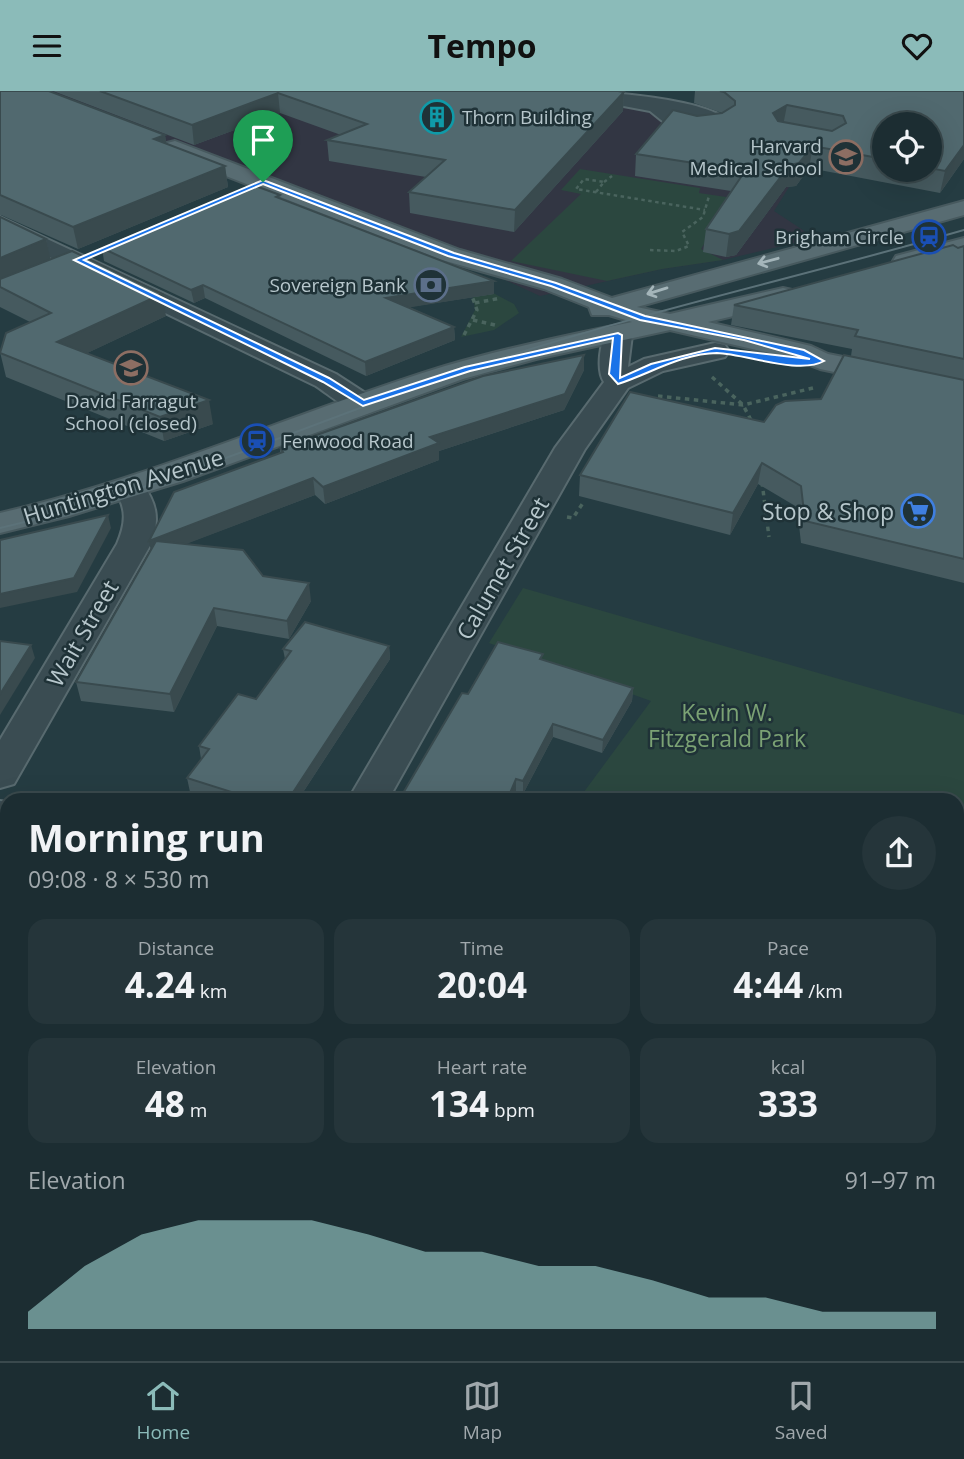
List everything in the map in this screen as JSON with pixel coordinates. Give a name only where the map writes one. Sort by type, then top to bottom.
[{"type":"main road","points":[[152,139],[451,255],[553,284],[643,318],[801,352],[820,373]]},
{"type":"main road","name":"Huntington Avenue","points":[[363,404],[417,372],[577,316],[964,208]]},
{"type":"main road","points":[[887,266],[964,245]]},
{"type":"main road","points":[[451,255],[537,300],[618,335],[711,362],[797,363],[820,373],[964,390]]},
{"type":"main road","name":"Huntington Avenue","points":[[0,523],[130,489],[363,404],[468,369],[674,323],[813,287]]},
{"type":"street","points":[[576,91],[658,107]]},
{"type":"street","points":[[234,195],[263,182]]},
{"type":"street","points":[[0,223],[326,380],[363,404]]},
{"type":"street","points":[[48,273],[109,247]]},
{"type":"street","points":[[618,335],[613,374],[632,388],[654,365],[711,362]]},
{"type":"street","name":"Calumet Street","points":[[372,793],[570,448],[632,388]]},
{"type":"street","name":"Wait Street","points":[[0,774],[134,544],[143,516],[138,499],[130,489]]},
{"type":"path","points":[[596,192],[612,176]]},
{"type":"path","points":[[576,178],[604,182]]},
{"type":"path","points":[[584,179],[576,188],[705,210]]},
{"type":"path","points":[[650,250],[676,251],[689,246],[682,232],[703,217],[709,196]]},
{"type":"path","points":[[464,335],[477,310],[467,284]]},
{"type":"path","points":[[475,303],[503,297]]},
{"type":"path","points":[[473,320],[499,326]]},
{"type":"path","points":[[711,362],[743,405],[757,432]]},
{"type":"path","points":[[632,388],[743,405],[812,390],[820,373]]},
{"type":"path","points":[[761,470],[769,537]]},
{"type":"path","points":[[573,518],[583,503]]},
{"type":"shaded area","points":[[28,91],[562,91],[816,144],[774,211],[815,238],[723,260],[662,269],[540,296],[451,255]]},
{"type":"green space","points":[[580,169],[700,188],[699,193],[733,198],[701,249],[723,260],[607,281],[511,261],[581,194],[561,190]]},
{"type":"green space","points":[[480,286],[514,304],[519,313],[494,330],[461,337],[475,310],[472,289]]},
{"type":"green space","name":"Kevin W. Fitzgerald Park","points":[[523,588],[964,715],[964,793],[583,793],[651,701],[489,643]]},
{"type":"building","points":[[0,91],[49,91],[165,135],[154,139],[225,166],[73,227],[0,195]]},
{"type":"building","points":[[100,91],[624,92],[515,210],[409,192],[445,160],[327,140],[367,124],[278,93],[192,125]]},
{"type":"building","points":[[720,91],[964,91],[964,145],[945,171],[942,170],[942,112],[872,112],[872,157],[813,146],[799,163],[790,165],[739,231],[729,234],[706,229],[745,171],[636,154],[673,110],[697,116],[722,113],[735,105],[735,101]],"holes":[[[787,105],[843,116],[846,123],[832,131],[778,121],[773,113]]]},
{"type":"building","points":[[253,185],[280,195],[276,197],[494,281],[386,298],[454,327],[365,362],[203,285],[191,290],[102,248]]},
{"type":"building","points":[[0,217],[46,239],[0,258]]},
{"type":"building","points":[[953,245],[958,248],[964,246],[964,359],[855,336],[858,330],[734,305]]},
{"type":"building","points":[[72,251],[162,294],[57,342],[209,400],[160,417],[0,353],[6,333],[51,313],[0,287],[0,279]]},
{"type":"building","points":[[584,355],[565,394],[430,437],[439,443],[323,487],[313,478],[149,541],[174,492],[283,452],[280,448],[483,376]]},
{"type":"building","points":[[844,355],[964,380],[964,559],[805,521],[801,486],[762,463],[733,513],[580,475],[630,392],[764,422],[776,405],[785,401],[821,399]]},
{"type":"building","points":[[108,515],[74,578],[0,594],[0,540]]},
{"type":"building","points":[[156,541],[243,550],[263,576],[309,583],[287,621],[214,608],[170,694],[76,682]]},
{"type":"building","points":[[305,622],[389,646],[293,793],[235,793],[187,778],[209,749],[199,746],[238,694],[256,699],[291,651],[283,649]]},
{"type":"building","points":[[0,641],[31,645],[0,694]]},
{"type":"building","points":[[498,642],[543,654],[540,659],[633,688],[603,740],[553,724],[523,781],[516,779],[510,793],[403,793],[462,693],[468,694]]},
{"type":"tram line","points":[[0,528],[121,494],[475,367],[536,348],[657,312],[964,230]]},
{"type":"place","name":"Thorn Building","points":[[437,117]]},
{"type":"place","name":"Harvard Medical School","points":[[846,157]]},
{"type":"place","name":"Brigham Circle","points":[[929,237]]},
{"type":"place","name":"Sovereign Bank","points":[[431,285]]},
{"type":"place","name":"David Farragut School (closed)","points":[[131,368]]},
{"type":"place","name":"Fenwood Road","points":[[257,441]]},
{"type":"place","name":"Stop & Shop","points":[[918,511]]},
{"type":"route","points":[[263,182],[451,255],[569,289],[643,318],[744,338],[801,352],[820,361],[797,363],[715,351],[654,365],[618,382],[613,374],[618,335],[468,369],[363,404],[326,380],[78,260],[263,182]]}]
